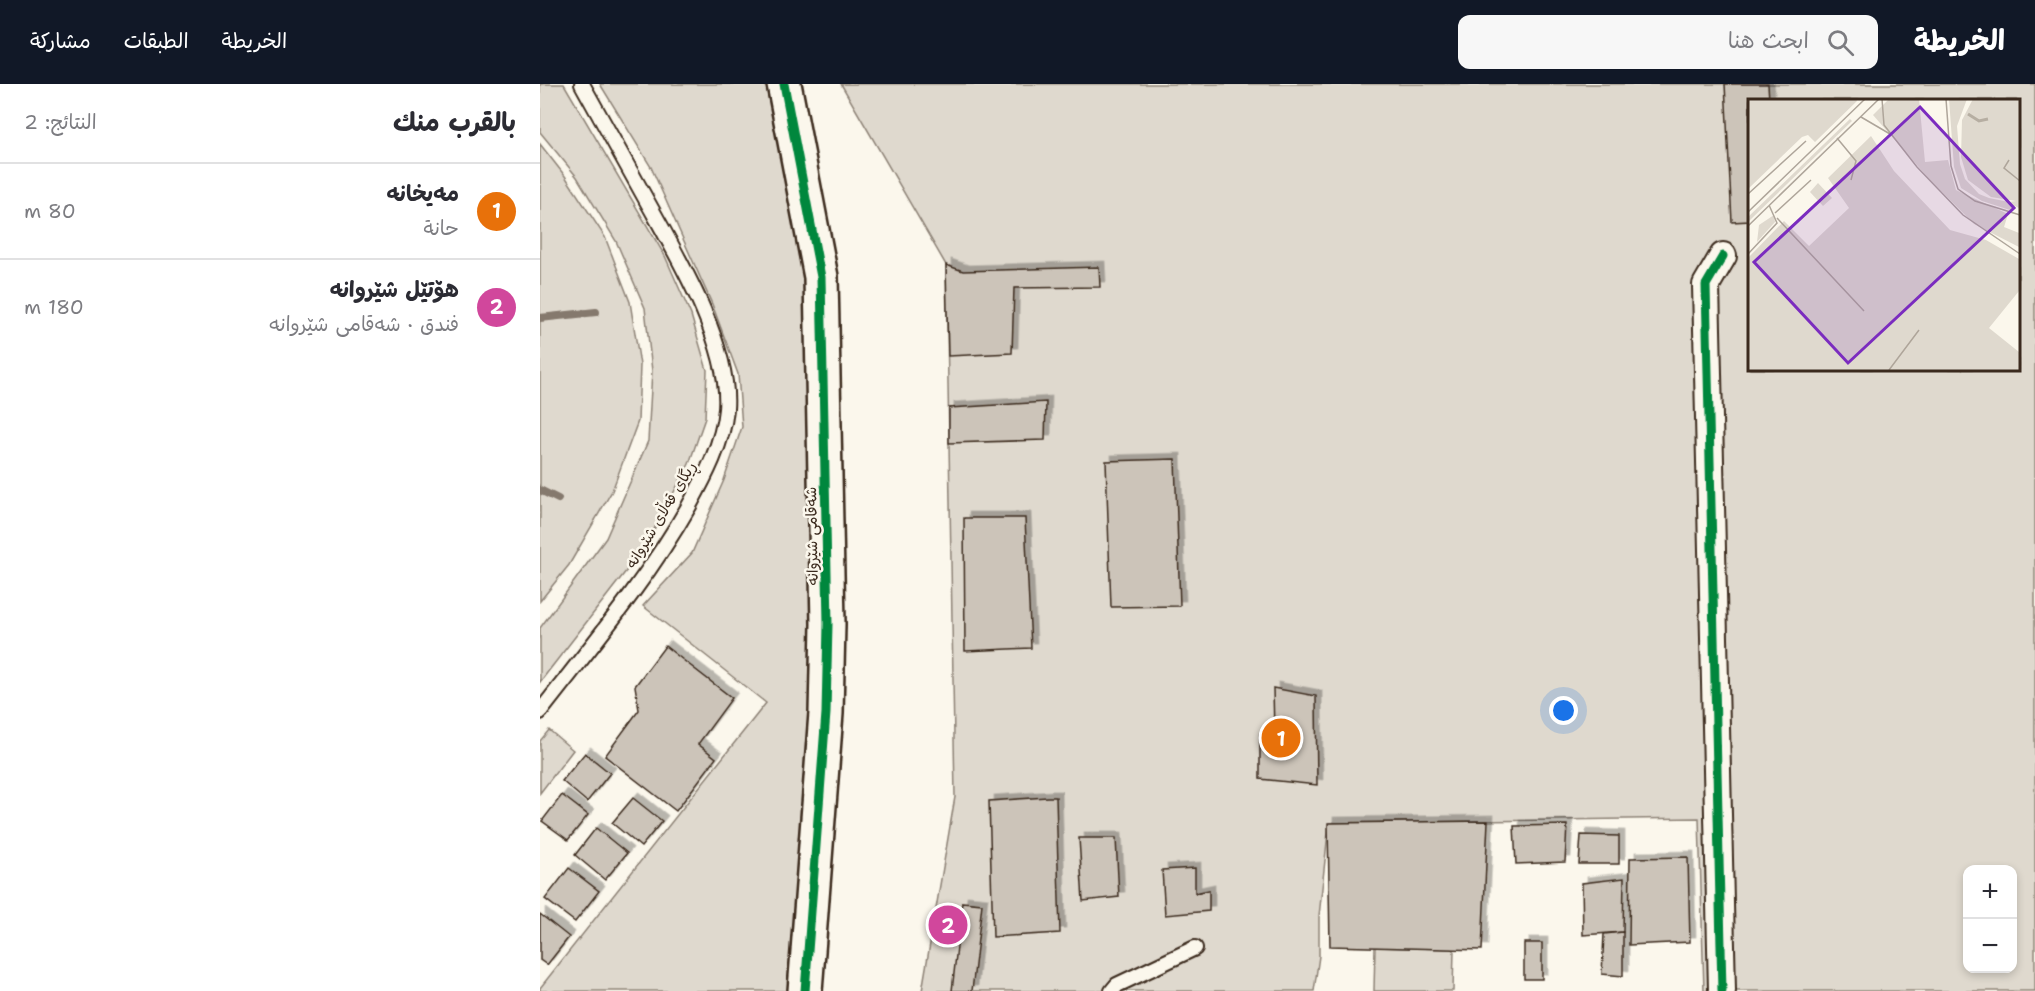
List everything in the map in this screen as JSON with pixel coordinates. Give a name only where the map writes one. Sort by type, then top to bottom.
[{"type":"street","name":"شەقامی شێروانە","points":[[784,84],[822,288],[828,624],[826,713],[805,991]]},
{"type":"street","points":[[1722,991],[1706,285],[1723,256]]},
{"type":"lane","name":"ڕیگای قەڵای شێروانە","points":[[540,712],[628,599],[669,540],[712,460],[726,408],[726,394],[720,362],[696,293],[582,84]]},
{"type":"lane","points":[[1112,991],[1117,985],[1195,948]]},
{"type":"shaded area","points":[[540,84],[564,84],[665,256],[691,315],[707,370],[705,418],[689,464],[644,548],[540,682],[540,628],[606,538],[648,441],[652,371],[645,308],[616,241],[577,177],[540,132]]},
{"type":"shaded area","points":[[600,84],[772,84],[831,416],[806,991],[540,991],[540,988],[766,703],[643,606],[692,553],[724,480],[742,427],[738,374],[712,304],[651,167]]},
{"type":"shaded area","points":[[841,84],[2035,84],[2035,991],[1704,991],[1699,818],[1329,823],[1319,916],[1319,956],[1314,991],[922,991],[955,797],[946,265]]},
{"type":"shaded area","points":[[540,144],[565,176],[605,237],[630,302],[640,365],[638,421],[612,491],[569,565],[540,601]]},
{"type":"shaded area","points":[[549,730],[573,750],[540,793],[540,741]]},
{"type":"shaded area","points":[[1375,947],[1454,949],[1453,991],[1374,991]]},
{"type":"building","points":[[1725,84],[1768,84],[1769,99],[1748,99],[1748,221],[1732,222]]},
{"type":"building","points":[[946,265],[963,271],[1099,267],[1100,287],[1014,288],[1012,353],[948,356]]},
{"type":"building","points":[[1046,402],[1045,440],[949,443],[949,408]]},
{"type":"building","points":[[1175,459],[1180,606],[1111,607],[1106,461]]},
{"type":"building","points":[[964,518],[1025,518],[1031,648],[965,651]]},
{"type":"building","points":[[665,646],[732,698],[698,744],[716,758],[676,811],[605,756],[639,710],[635,686]]},
{"type":"building","points":[[1273,688],[1316,696],[1317,785],[1260,779],[1260,734],[1274,732]]},
{"type":"building","points":[[585,753],[610,773],[587,802],[562,781]]},
{"type":"building","points":[[562,795],[588,815],[568,840],[542,821]]},
{"type":"building","points":[[1056,797],[1060,933],[993,937],[989,801]]},
{"type":"building","points":[[633,798],[662,821],[641,847],[612,823]]},
{"type":"building","points":[[1488,821],[1482,950],[1330,946],[1328,823]]},
{"type":"building","points":[[1567,825],[1565,862],[1516,864],[1514,826]]},
{"type":"building","points":[[596,828],[627,853],[605,880],[575,855]]},
{"type":"building","points":[[1581,835],[1619,836],[1619,864],[1579,864]]},
{"type":"building","points":[[1079,838],[1116,838],[1119,897],[1083,901]]},
{"type":"building","points":[[1688,857],[1690,942],[1629,945],[1630,858]]},
{"type":"building","points":[[569,868],[599,891],[575,922],[545,899]]},
{"type":"building","points":[[1195,868],[1195,893],[1209,890],[1209,911],[1165,915],[1162,870]]},
{"type":"building","points":[[1624,878],[1623,932],[1583,935],[1582,883]]},
{"type":"building","points":[[962,902],[982,904],[972,991],[952,991]]},
{"type":"building","points":[[540,914],[569,937],[547,965],[540,960]]},
{"type":"building","points":[[1623,932],[1623,976],[1602,974],[1604,934]]},
{"type":"building","points":[[1524,943],[1542,943],[1542,979],[1524,979]]},
{"type":"waterway","points":[[540,318],[596,312]]},
{"type":"waterway","points":[[540,490],[558,499]]},
{"type":"cycle path","points":[[784,84],[821,277],[828,624],[826,713],[805,991]]},
{"type":"cycle path","points":[[1722,991],[1706,285],[1723,256]]},
{"type":"place","name":"مەیخانە","points":[[1281,738]]},
{"type":"place","name":"هۆتێل شێروانە","points":[[948,925]]}]
